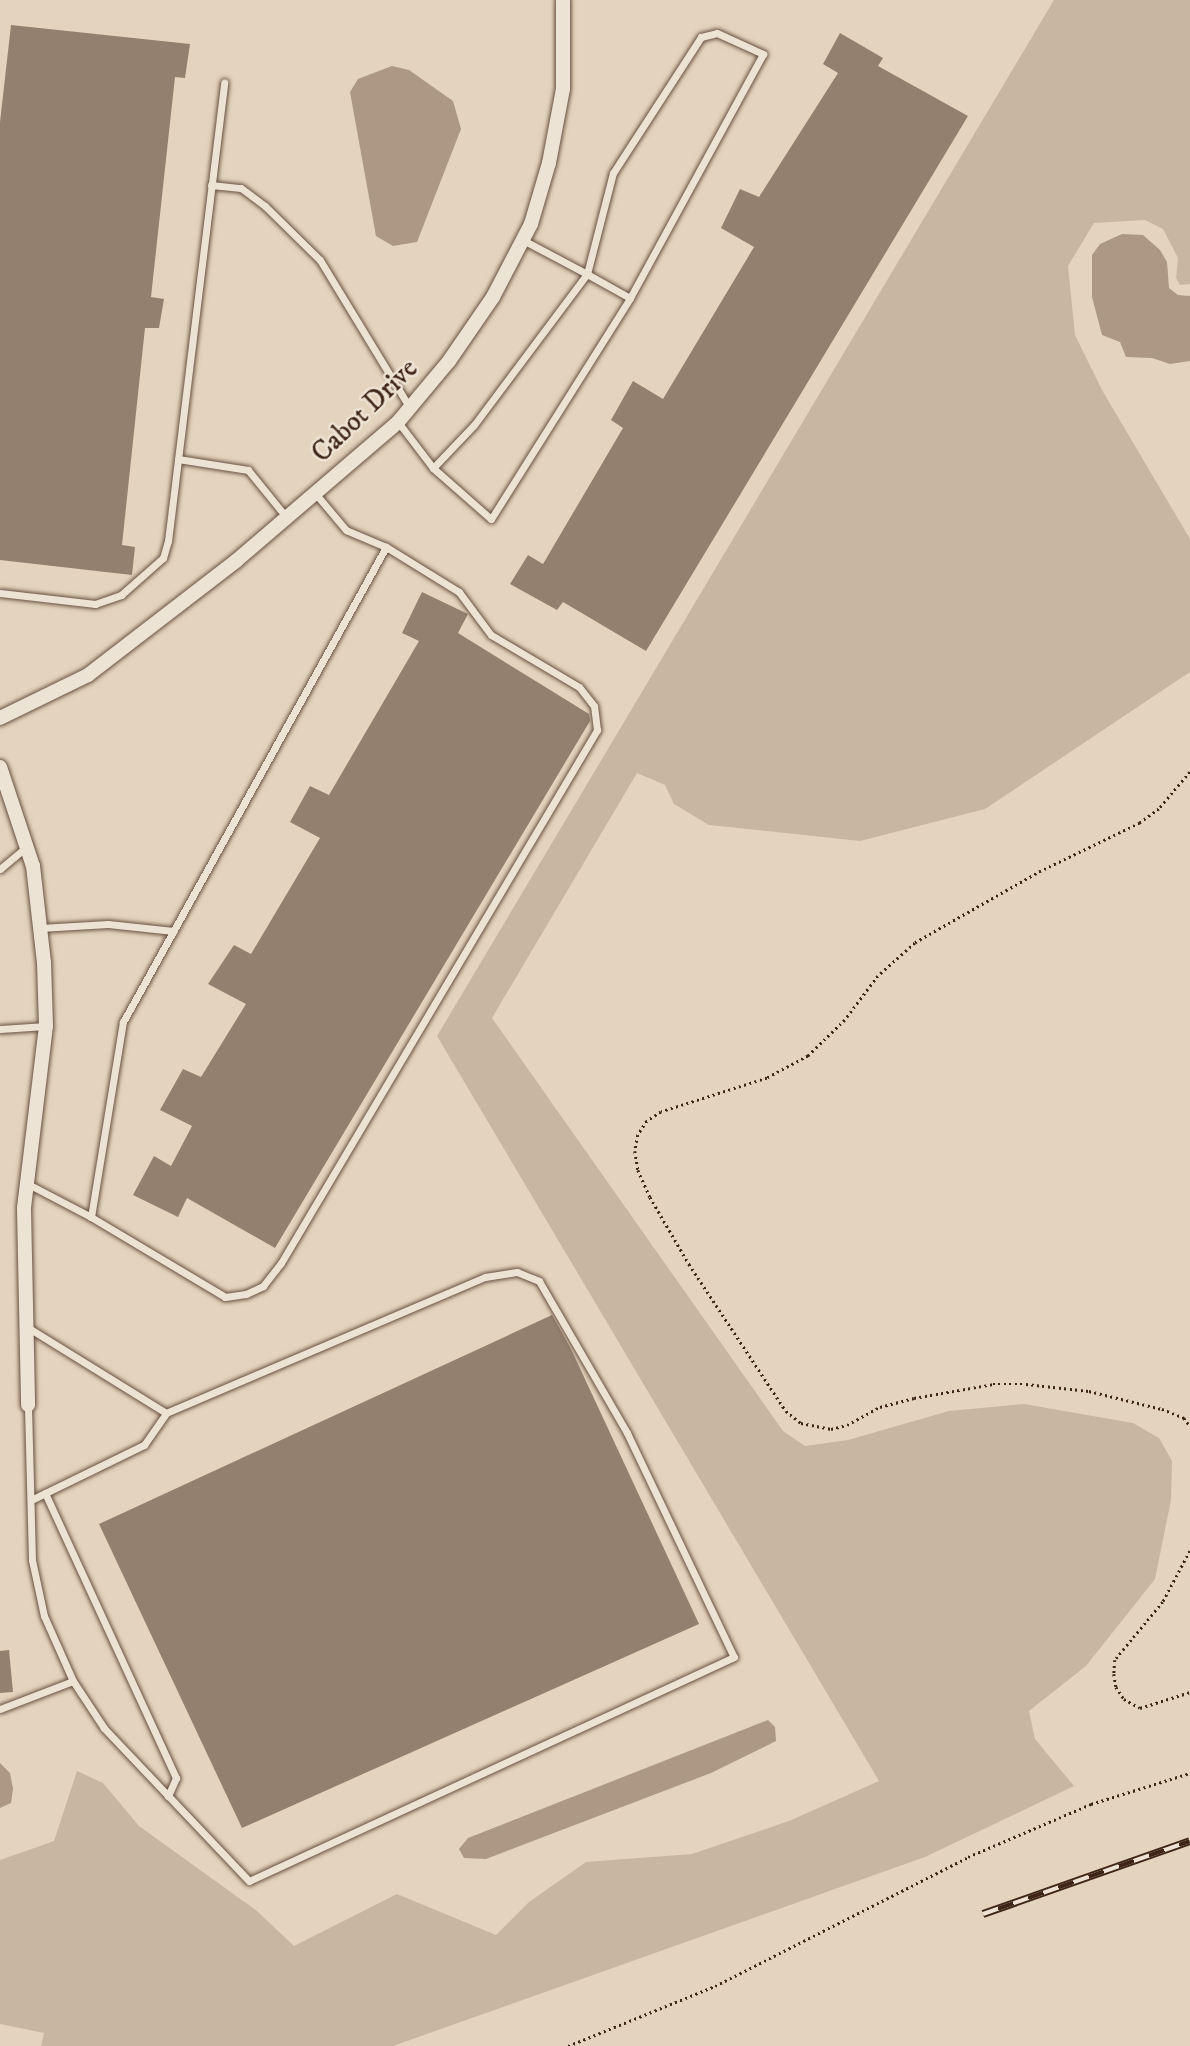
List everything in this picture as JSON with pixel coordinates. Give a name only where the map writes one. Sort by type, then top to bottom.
[{"type":"street","name":"Cabot Drive","points":[[0,718],[88,675],[236,561],[398,422],[449,361],[493,297],[523,240],[549,163],[563,89],[563,0]]},
{"type":"street","points":[[0,767],[33,866],[46,1026],[24,1209],[28,1405]]},
{"type":"lane","points":[[398,422],[433,468],[491,519],[630,298],[763,54],[717,33],[701,37],[613,173],[587,274],[474,425],[433,468]]},
{"type":"lane","points":[[0,593],[95,604],[121,595],[163,558],[168,541],[224,82]]},
{"type":"lane","points":[[211,185],[241,188],[265,206],[320,260],[410,408]]},
{"type":"lane","points":[[523,240],[630,298]]},
{"type":"lane","points":[[178,459],[248,470],[287,518]]},
{"type":"lane","points":[[28,1184],[92,1217],[225,1297],[246,1294],[263,1286],[281,1263],[597,730],[594,706],[579,687],[491,635],[459,592],[386,547],[346,530],[315,494]]},
{"type":"lane","points":[[92,1217],[123,1022],[386,547]]},
{"type":"lane","points":[[0,869],[26,847]]},
{"type":"lane","points":[[40,928],[108,924],[174,931]]},
{"type":"lane","points":[[0,1029],[46,1026]]},
{"type":"lane","points":[[28,1405],[32,1560],[44,1616],[73,1681],[104,1728],[249,1881],[734,1657],[627,1433],[539,1280],[517,1272],[485,1278],[166,1413],[144,1445],[31,1500]]},
{"type":"lane","points":[[26,1327],[166,1413]]},
{"type":"lane","points":[[45,1493],[176,1778],[169,1796]]},
{"type":"lane","points":[[0,1709],[73,1681]]},
{"type":"path","points":[[1190,772],[1159,809],[1140,823],[1041,871],[915,943],[878,976],[845,1020],[808,1056],[767,1078],[661,1112],[647,1121],[638,1135],[635,1151],[638,1170],[650,1197],[689,1264],[786,1411],[801,1423],[831,1429],[846,1426],[880,1407],[914,1398],[993,1384],[1026,1384],[1088,1391],[1162,1409],[1184,1418],[1190,1426]]},
{"type":"path","points":[[1190,1551],[1163,1602],[1115,1660],[1114,1674],[1116,1687],[1124,1699],[1140,1708],[1190,1692]]},
{"type":"path","points":[[568,2046],[715,1986],[980,1852],[1091,1804],[1190,1773]]},
{"type":"shaded area","points":[[1054,0],[1190,0],[1190,284],[1180,285],[1176,278],[1178,258],[1163,229],[1145,220],[1094,223],[1068,266],[1075,335],[1102,390],[1190,539],[1190,672],[985,809],[860,841],[709,825],[674,804],[665,785],[637,773],[492,1018],[783,1431],[805,1446],[848,1440],[949,1411],[1024,1404],[1133,1423],[1159,1438],[1172,1461],[1171,1500],[1155,1579],[1086,1666],[1029,1711],[1035,1739],[1074,1786],[925,1857],[393,2046],[41,2046],[44,2033],[0,2024],[0,1860],[54,1841],[77,1771],[103,1783],[139,1826],[257,1911],[294,1946],[397,1894],[496,1935],[529,1902],[586,1862],[692,1854],[789,1821],[879,1781],[437,1036]]},
{"type":"shaded area","points":[[392,66],[409,70],[453,101],[461,129],[417,242],[393,246],[376,236],[350,92],[358,79]]},
{"type":"shaded area","points":[[1122,234],[1143,235],[1160,250],[1167,262],[1169,288],[1178,295],[1190,296],[1190,361],[1170,364],[1152,358],[1126,357],[1120,342],[1102,335],[1092,297],[1092,255],[1100,244]]},
{"type":"shaded area","points":[[768,1720],[775,1727],[776,1741],[711,1773],[486,1859],[464,1858],[459,1849],[468,1838]]},
{"type":"shaded area","points":[[0,1763],[10,1773],[13,1789],[11,1803],[0,1808]]},
{"type":"building","points":[[11,25],[190,44],[185,78],[175,77],[151,297],[164,299],[159,328],[145,328],[122,545],[135,547],[132,575],[0,560],[0,122]]},
{"type":"building","points":[[840,33],[883,58],[878,66],[968,116],[646,651],[563,602],[557,610],[510,584],[528,555],[543,564],[623,428],[611,420],[633,381],[663,399],[754,247],[721,228],[740,189],[759,197],[838,73],[823,64]]},
{"type":"building","points":[[422,592],[468,614],[458,633],[589,714],[590,721],[275,1248],[187,1198],[178,1217],[133,1195],[154,1156],[171,1166],[192,1126],[160,1110],[183,1069],[201,1077],[246,1004],[208,984],[234,945],[251,954],[320,838],[290,822],[310,786],[329,795],[419,641],[402,633]]},
{"type":"building","points":[[552,1315],[571,1349],[699,1624],[242,1828],[99,1524]]},
{"type":"building","points":[[9,1650],[13,1692],[0,1693],[0,1651]]},
{"type":"railway","points":[[983,1914],[1190,1841]]}]
